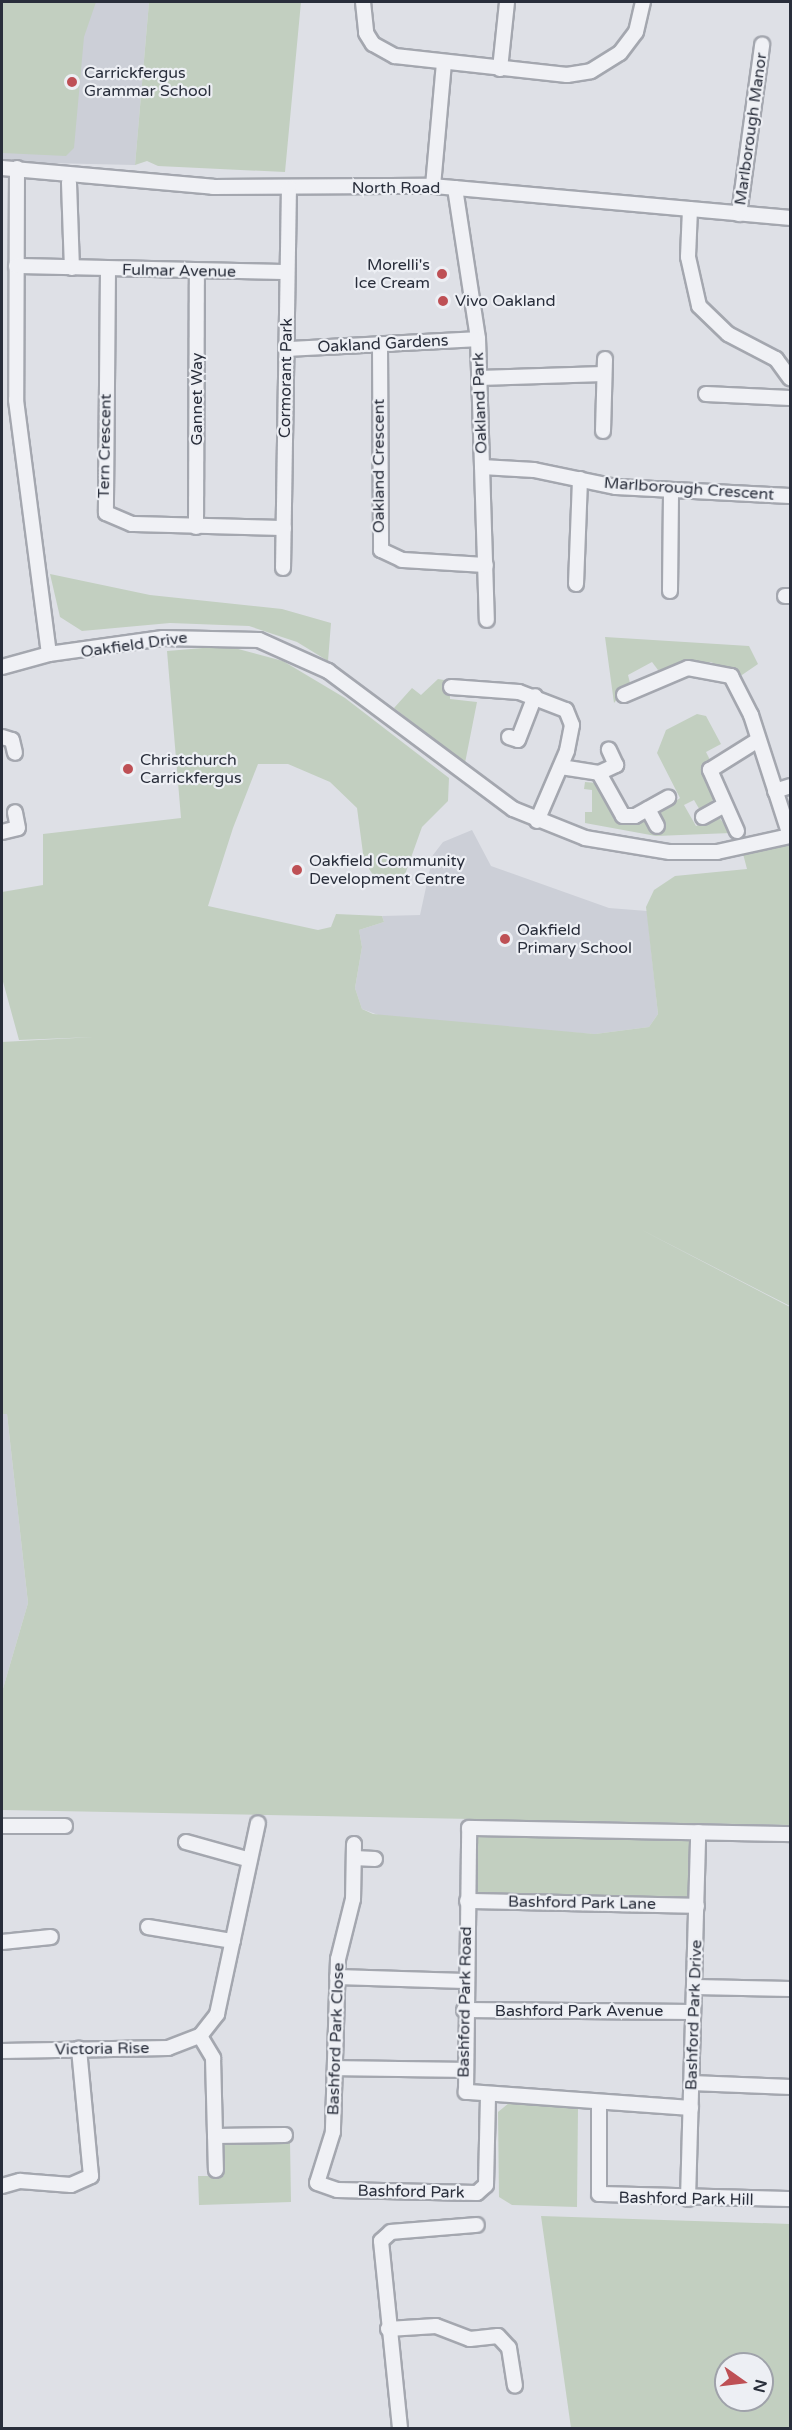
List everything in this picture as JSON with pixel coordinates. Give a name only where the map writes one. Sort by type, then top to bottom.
[{"type":"street","points":[[363,2],[373,44],[394,56],[500,69],[575,75],[599,68],[636,32],[643,2]]},
{"type":"street","points":[[500,69],[507,2]]},
{"type":"street","name":"Marlborough Manor","points":[[739,214],[762,45]]},
{"type":"street","points":[[433,186],[444,63]]},
{"type":"street","name":"North Road","points":[[2,168],[213,187],[433,186],[790,218]]},
{"type":"street","points":[[17,168],[16,266],[20,460],[50,654]]},
{"type":"street","points":[[69,183],[72,268]]},
{"type":"street","name":"Cormorant Park","points":[[283,568],[289,188]]},
{"type":"street","name":"Oakland Park","points":[[455,188],[478,339],[487,620]]},
{"type":"street","points":[[690,209],[688,256],[699,306],[728,334],[776,359],[790,378]]},
{"type":"street","name":"Fulmar Avenue","points":[[16,266],[197,272],[287,272]]},
{"type":"street","name":"Tern Crescent","points":[[108,270],[105,510],[122,523],[284,528]]},
{"type":"street","name":"Gannet Way","points":[[196,527],[197,272]]},
{"type":"street","name":"Oakland Gardens","points":[[288,349],[380,346],[478,339]]},
{"type":"street","name":"Oakland Crescent","points":[[380,346],[381,550],[402,560],[486,566]]},
{"type":"street","points":[[603,431],[605,359]]},
{"type":"street","points":[[478,378],[604,375]]},
{"type":"street","points":[[706,394],[790,398]]},
{"type":"street","name":"Marlborough Crescent","points":[[482,467],[580,479],[616,487],[790,496]]},
{"type":"street","points":[[576,584],[580,479]]},
{"type":"street","points":[[670,591],[671,490]]},
{"type":"street","name":"Oakfield Drive","points":[[2,667],[50,654],[193,636],[259,640],[286,649],[328,671],[480,786],[537,820],[606,845],[670,852],[717,852],[790,836]]},
{"type":"street","points":[[624,695],[681,670],[716,670],[736,682],[790,836]]},
{"type":"street","points":[[451,687],[535,696],[561,705],[570,717],[561,767],[537,820]]},
{"type":"street","points":[[518,740],[535,696]]},
{"type":"street","points":[[737,831],[723,806],[710,769],[758,740]]},
{"type":"street","points":[[561,767],[599,773],[616,765],[609,750]]},
{"type":"street","points":[[599,773],[620,814],[633,817],[668,798]]},
{"type":"street","points":[[775,791],[790,786]]},
{"type":"street","points":[[703,817],[723,806]]},
{"type":"street","points":[[648,809],[657,825]]},
{"type":"street","points":[[2,832],[18,828],[15,812]]},
{"type":"street","points":[[216,2170],[213,2056],[200,2036],[217,2014],[258,1823]]},
{"type":"street","points":[[2,1826],[65,1826]]},
{"type":"street","name":"Bashford Park Road","points":[[691,2108],[599,2105],[488,2097],[466,2092],[463,2070],[464,2010],[469,1828],[698,1832]]},
{"type":"street","points":[[698,1832],[790,1834]]},
{"type":"street","name":"Bashford Park Drive","points":[[688,2199],[698,1832]]},
{"type":"street","points":[[186,1842],[250,1860]]},
{"type":"street","name":"Bashford Park Close","points":[[316,2183],[333,2132],[337,1977],[353,1899],[354,1851],[375,1858]]},
{"type":"street","name":"Bashford Park Lane","points":[[467,1901],[697,1906]]},
{"type":"street","points":[[148,1927],[233,1941]]},
{"type":"street","points":[[2,1942],[51,1937]]},
{"type":"street","points":[[337,1977],[465,1981]]},
{"type":"street","points":[[695,1987],[790,1989]]},
{"type":"street","name":"Bashford Park Avenue","points":[[464,2010],[693,2012]]},
{"type":"street","name":"Victoria Rise","points":[[2,2051],[168,2048],[200,2036]]},
{"type":"street","points":[[2,2186],[25,2181],[71,2186],[91,2176],[79,2049]]},
{"type":"street","points":[[335,2068],[463,2070]]},
{"type":"street","points":[[692,2083],[790,2086]]},
{"type":"street","name":"Bashford Park","points":[[316,2183],[337,2190],[477,2193],[486,2185],[488,2097]]},
{"type":"street","name":"Bashford Park Hill","points":[[599,2105],[599,2194],[688,2199],[790,2199]]},
{"type":"street","points":[[214,2136],[285,2135]]},
{"type":"street","points":[[398,2428],[388,2329],[383,2236],[477,2225]]},
{"type":"street","points":[[388,2329],[436,2326],[470,2339],[498,2336],[509,2348],[515,2386]]},
{"type":"shaded area","name":"Carrickfergus Grammar School","points":[[2,2],[149,2],[135,165],[2,162]]},
{"type":"shaded area","name":"Oakfield Primary School","points":[[472,830],[491,866],[609,908],[647,911],[658,1014],[649,1027],[595,1034],[392,1020],[362,1009],[355,988],[362,947],[359,930],[384,922],[382,916],[420,915],[433,855],[443,842]]},
{"type":"shaded area","points":[[2,1414],[7,1414],[28,1603],[2,1692]]},
{"type":"green space","points":[[2,2],[96,2],[84,37],[74,148],[66,156],[2,153]]},
{"type":"green space","points":[[149,2],[301,2],[285,172],[158,166],[147,161],[135,165]]},
{"type":"green space","points":[[50,574],[150,595],[282,609],[331,623],[328,661],[297,642],[249,626],[170,623],[82,631],[60,617]]},
{"type":"green space","points":[[605,637],[749,646],[758,664],[739,677],[711,662],[658,670],[652,662],[628,675],[630,683],[614,703]]},
{"type":"green space","points":[[227,646],[283,661],[345,698],[449,778],[448,801],[422,827],[403,880],[393,884],[375,878],[364,861],[357,808],[330,782],[288,764],[258,764],[233,828],[208,906],[318,930],[331,927],[336,914],[382,916],[384,922],[359,930],[362,947],[355,988],[362,1009],[373,1014],[595,1034],[649,1027],[658,1014],[646,907],[654,890],[675,876],[747,869],[742,850],[790,842],[790,1306],[638,1228],[790,1307],[790,1825],[2,1810],[2,1692],[28,1603],[7,1414],[2,1414],[2,1042],[94,1037],[19,1040],[2,978],[2,892],[43,885],[43,834],[181,818],[167,651]]},
{"type":"green space","points":[[438,679],[450,681],[450,699],[477,702],[465,763],[394,708],[412,688],[421,695]]},
{"type":"green space","points":[[697,714],[706,716],[721,744],[706,752],[710,760],[704,770],[715,798],[701,812],[694,800],[684,805],[696,826],[718,816],[731,833],[656,836],[585,823],[585,812],[592,812],[592,790],[584,789],[585,782],[597,783],[616,818],[646,819],[655,830],[663,825],[660,813],[680,798],[657,753],[666,730]]},
{"type":"green space","points":[[469,1828],[698,1832],[697,1906],[467,1901]]},
{"type":"green space","points":[[509,2103],[578,2108],[577,2207],[512,2205],[499,2197],[498,2112]]},
{"type":"green space","points":[[226,2141],[290,2141],[291,2202],[199,2205],[198,2176],[224,2176],[220,2149]]},
{"type":"green space","points":[[541,2216],[790,2224],[790,2428],[571,2428]]},
{"type":"place","name":"Carrickfergus Grammar School","points":[[72,82]]},
{"type":"place","name":"Morelli's Ice Cream","points":[[442,274]]},
{"type":"place","name":"Vivo Oakland","points":[[443,301]]},
{"type":"place","name":"Christchurch Carrickfergus","points":[[128,769]]},
{"type":"place","name":"Oakfield Community Development Centre","points":[[297,870]]},
{"type":"place","name":"Oakfield Primary School","points":[[505,939]]}]
